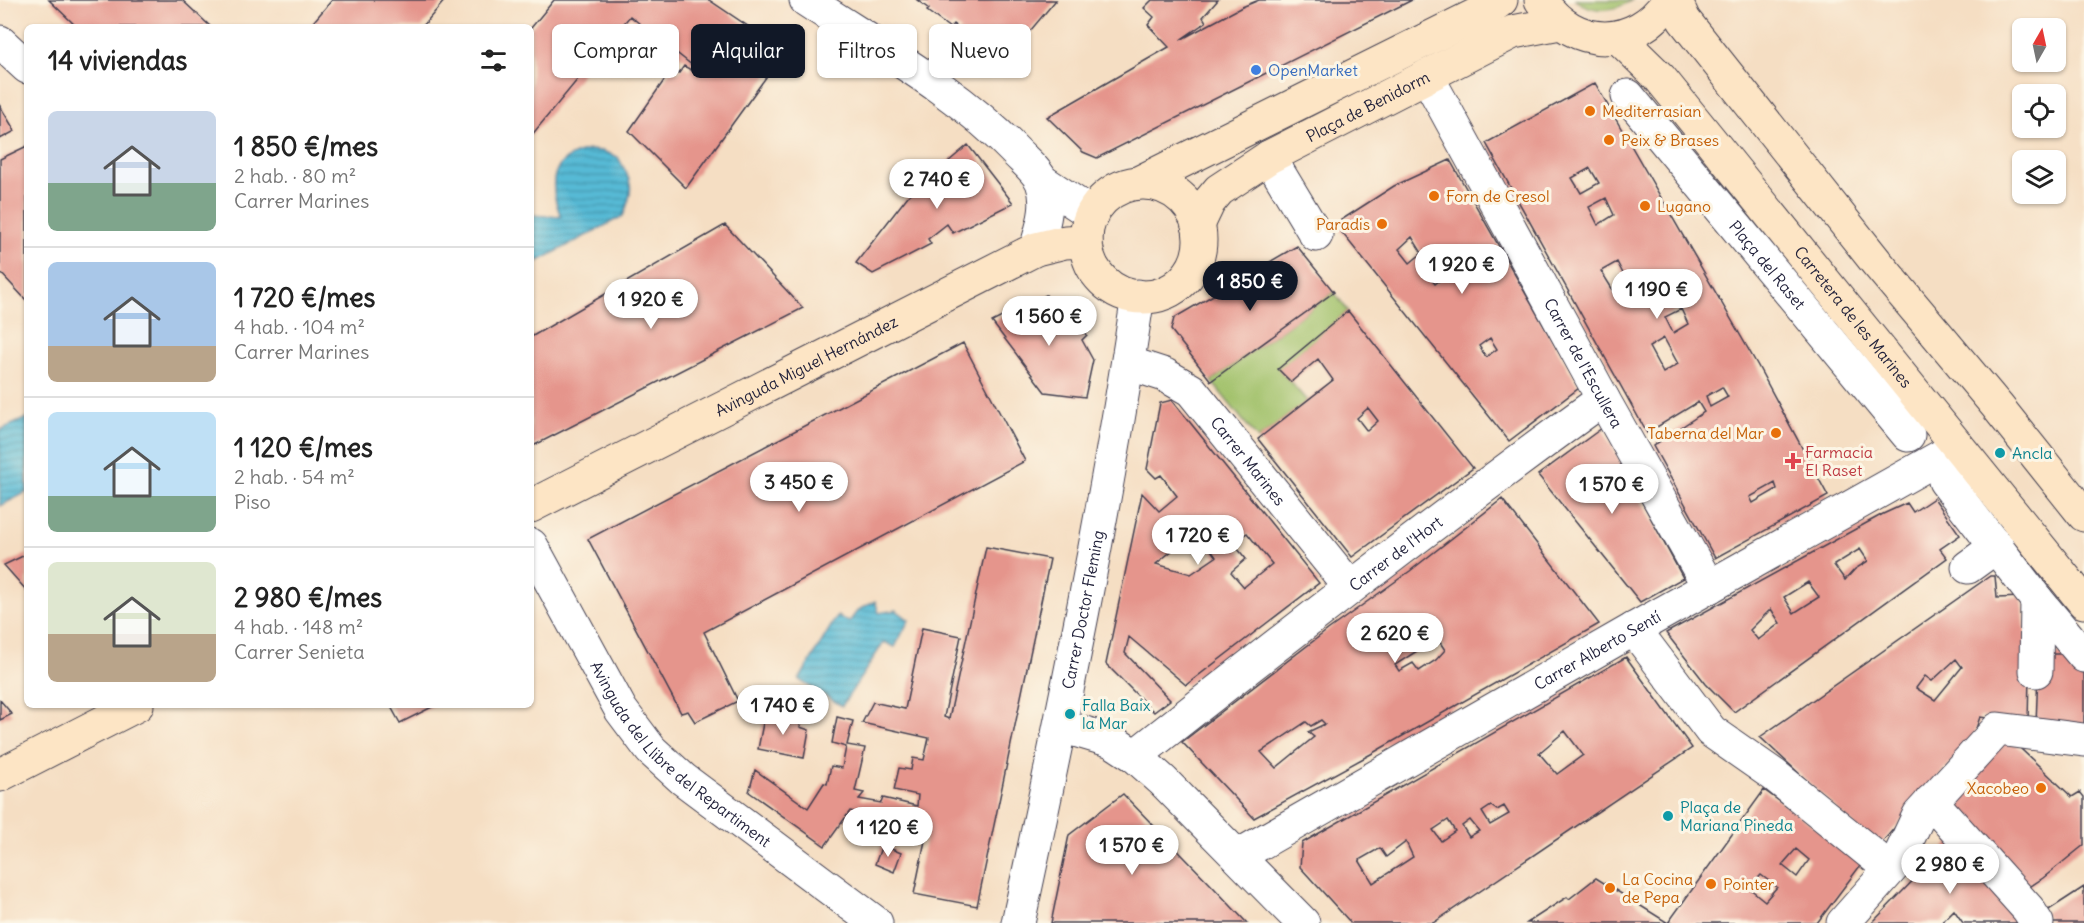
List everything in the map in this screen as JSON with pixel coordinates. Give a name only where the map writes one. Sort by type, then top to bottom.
[{"type":"main road","name":"Plaça de Benidorm","points":[[1140,183],[1490,8],[1501,0]]},
{"type":"main road","name":"Plaça de Benidorm","points":[[1198,225],[1209,202],[1219,190],[1269,157],[1551,11],[1573,31],[1588,36],[1618,37],[1641,29],[1659,15],[1669,0]]},
{"type":"main road","points":[[1675,0],[1684,20],[1876,263],[1997,406],[2084,515]]},
{"type":"main road","name":"Carretera de les Marines","points":[[1618,37],[1660,78],[2084,602]]},
{"type":"main road","points":[[1128,184],[1155,184],[1170,189],[1183,198],[1198,225],[1199,249],[1191,272],[1173,288],[1156,295],[1138,296],[1122,292],[1107,284],[1096,272],[1088,257],[1089,227],[1106,195],[1128,184]]},
{"type":"main road","name":"Avinguda Miguel Hernández","points":[[534,504],[1036,249],[1065,242],[1089,227]]},
{"type":"main road","points":[[0,775],[131,708]]},
{"type":"street","points":[[806,0],[972,110],[1008,143],[1042,181],[1089,227]]},
{"type":"street","points":[[0,42],[24,64]]},
{"type":"street","name":"Carrer de l'Escullera","points":[[1427,76],[1709,586]]},
{"type":"street","name":"Plaça del Raset","points":[[1628,96],[1908,435]]},
{"type":"street","points":[[1269,157],[1316,235]]},
{"type":"street","points":[[1036,249],[1046,217],[1046,200],[1042,181]]},
{"type":"street","name":"Carrer Doctor Fleming","points":[[1018,923],[1061,726],[1128,363],[1138,296]]},
{"type":"street","name":"Carrer Marines","points":[[1128,363],[1166,375],[1191,390],[1350,587]]},
{"type":"street","name":"Carrer de l'Hort","points":[[1135,756],[1350,587],[1494,478],[1604,399]]},
{"type":"street","name":"Carrer Alberto Sentí","points":[[1238,856],[1709,586],[1958,447]]},
{"type":"street","points":[[1945,482],[2084,656]]},
{"type":"street","points":[[1968,567],[1997,546]]},
{"type":"street","name":"Avinguda del Llibre del Repartiment","points":[[534,550],[621,710],[651,750],[683,779],[876,923]]},
{"type":"street","points":[[2036,671],[2037,600]]},
{"type":"street","points":[[1634,629],[1712,731],[1893,866]]},
{"type":"street","points":[[1061,726],[1112,741],[1135,756],[1163,781],[1303,923]]},
{"type":"street","points":[[1844,923],[1893,866],[1919,815],[1998,729],[2079,746]]},
{"type":"street","points":[[1931,801],[2028,909],[2037,923]]},
{"type":"green space","points":[[1575,0],[1632,0],[1611,9],[1597,9]]},
{"type":"green space","points":[[1334,292],[1348,311],[1279,369],[1307,401],[1258,439],[1211,381]]},
{"type":"water","points":[[589,150],[602,151],[618,157],[630,185],[629,198],[623,216],[534,263],[534,215],[561,217],[554,194],[555,174],[566,159]]},
{"type":"water","points":[[24,419],[24,494],[0,506],[0,430]]},
{"type":"water","points":[[875,601],[879,613],[896,610],[909,620],[895,647],[884,642],[842,706],[799,680],[837,616],[849,622],[858,610]]},
{"type":"building","points":[[49,0],[182,0],[208,24],[74,24]]},
{"type":"building","points":[[332,0],[445,0],[425,24],[312,24]]},
{"type":"building","points":[[554,0],[709,0],[745,24],[691,24],[691,64],[679,55],[679,24],[640,24],[630,16],[623,24],[552,24],[552,78],[579,78],[534,132],[534,24]]},
{"type":"building","points":[[917,0],[1056,0],[1031,30],[1031,24],[945,24],[927,11],[929,9]]},
{"type":"building","points":[[1152,0],[1218,0],[1203,17],[1206,22],[1180,40],[1259,0],[1412,0],[1097,158],[1083,152],[1047,117],[1169,47],[1148,25],[1154,17],[1144,8]]},
{"type":"building","points":[[684,66],[691,70],[691,78],[765,78],[686,188],[629,131],[666,78],[679,78],[679,73]]},
{"type":"building","points":[[1595,83],[1758,366],[1828,496],[1715,558],[1653,446],[1704,412],[1698,402],[1647,433],[1486,143]],"holes":[[[1590,168],[1599,183],[1581,193],[1572,178]],[[1606,198],[1614,215],[1598,225],[1589,207]],[[1617,262],[1630,287],[1616,295],[1601,271]],[[1681,309],[1688,324],[1673,333],[1665,317]],[[1664,338],[1678,364],[1663,373],[1649,347]],[[1722,387],[1728,397],[1710,407],[1706,396]],[[1775,483],[1777,489],[1753,503],[1750,497]]]},
{"type":"building","points":[[0,106],[15,131],[0,139]]},
{"type":"building","points":[[968,145],[1013,203],[953,233],[947,224],[928,239],[931,244],[873,274],[856,263],[908,196]]},
{"type":"building","points":[[24,147],[24,298],[0,272],[0,159]]},
{"type":"building","points":[[1450,160],[1579,388],[1509,441],[1335,224],[1394,186]],"holes":[[[1412,237],[1422,253],[1410,263],[1399,249]],[[1438,258],[1448,274],[1435,284],[1423,269]],[[1490,338],[1497,349],[1486,357],[1479,346]]]},
{"type":"building","points":[[725,225],[803,308],[534,445],[534,335]]},
{"type":"building","points":[[1297,246],[1334,292],[1211,381],[1171,330],[1174,318]]},
{"type":"building","points":[[1046,295],[1060,315],[1065,311],[1087,335],[1082,340],[1093,360],[1085,397],[1045,392],[992,322]]},
{"type":"building","points":[[1348,311],[1473,468],[1352,557],[1258,439],[1333,380],[1318,359],[1291,382],[1278,369]],"holes":[[[1368,408],[1378,421],[1367,431],[1357,418]]]},
{"type":"building","points":[[963,343],[1025,461],[704,632],[738,701],[695,722],[688,711],[681,713],[588,539]]},
{"type":"building","points":[[1172,400],[1319,583],[1186,685],[1129,637],[1125,653],[1170,700],[1154,712],[1106,664],[1142,493],[1159,511],[1177,496],[1161,475],[1156,478],[1147,469],[1160,403]],"holes":[[[1197,530],[1216,557],[1191,574],[1156,564]],[[1247,533],[1272,564],[1244,587],[1231,572],[1246,559],[1233,543]]]},
{"type":"building","points":[[1602,428],[1683,578],[1640,602],[1538,475]]},
{"type":"building","points":[[1934,498],[1960,535],[1940,549],[1947,558],[1734,712],[1706,684],[1666,633],[1883,514],[1907,503],[1913,512]],"holes":[[[1860,549],[1868,561],[1855,569],[1845,580],[1834,565]],[[1808,582],[1819,597],[1794,613],[1784,597]],[[1771,609],[1780,623],[1758,640],[1750,630]]]},
{"type":"building","points":[[1502,499],[1599,624],[1254,818],[1182,742],[1329,629],[1410,571]],"holes":[[[1437,638],[1445,650],[1436,660],[1419,671],[1413,663],[1399,671],[1395,665]],[[1321,720],[1325,724],[1308,732],[1314,737],[1276,768],[1261,752],[1306,722],[1311,726]]]},
{"type":"building","points":[[986,547],[1050,559],[977,906],[914,894],[928,826],[850,811],[825,846],[749,792],[755,770],[808,808],[824,783],[827,784],[831,766],[842,768],[846,747],[832,743],[837,717],[853,721],[847,745],[865,748],[855,791],[864,793],[859,799],[881,803],[883,798],[917,806],[918,795],[894,790],[899,768],[911,770],[913,758],[924,760],[929,738],[862,723],[873,702],[905,709],[922,628],[961,636],[944,717],[949,719]]},
{"type":"building","points":[[24,555],[24,588],[4,565]]},
{"type":"building","points":[[1990,576],[1995,576],[1997,598],[2022,597],[2029,673],[2028,723],[1980,717],[1973,737],[1878,847],[1760,737]],"holes":[[[1956,659],[1962,667],[1935,700],[1916,688],[1925,676],[1932,681]]]},
{"type":"building","points":[[2049,654],[2074,654],[2084,669],[2084,729],[2036,724],[2038,673]]},
{"type":"building","points":[[1626,657],[1692,748],[1433,923],[1351,923],[1300,867],[1302,843]],"holes":[[[1565,731],[1583,755],[1557,774],[1539,753]],[[1491,806],[1497,810],[1504,806],[1509,814],[1490,825],[1482,812]],[[1448,820],[1455,831],[1441,841],[1433,830]],[[1470,820],[1479,831],[1469,837],[1462,826]],[[1406,842],[1413,857],[1373,883],[1359,860],[1380,848],[1386,857]]]},
{"type":"building","points":[[0,700],[12,714],[0,720]]},
{"type":"building","points":[[392,708],[430,708],[400,723]]},
{"type":"building","points":[[765,713],[801,721],[800,727],[809,730],[804,758],[758,749]]},
{"type":"building","points":[[2005,734],[2072,797],[2080,792],[2084,797],[2084,845],[2022,892],[1942,797]]},
{"type":"building","points":[[1764,790],[1863,862],[1817,923],[1668,923]],"holes":[[[1796,849],[1809,860],[1797,877],[1782,865]],[[1761,875],[1777,887],[1765,901],[1749,888]]]},
{"type":"building","points":[[1123,794],[1247,923],[1051,923],[1069,835]]},
{"type":"building","points":[[1952,840],[2027,923],[1963,923],[1954,910],[1941,923],[1872,923]]},
{"type":"building","points":[[882,845],[901,853],[894,872],[875,864]]},
{"type":"building","points":[[1596,878],[1668,923],[1527,923],[1567,897],[1569,899]]},
{"type":"building","points":[[2084,887],[2084,923],[2051,923],[2044,913]]},
{"type":"place","name":"OpenMarket","points":[[1256,70]]},
{"type":"place","name":"Mediterrasian","points":[[1590,111]]},
{"type":"place","name":"Peix & Brases","points":[[1609,140]]},
{"type":"place","name":"Forn de Cresol","points":[[1434,196]]},
{"type":"place","name":"Lugano","points":[[1645,206]]},
{"type":"place","name":"Paradis","points":[[1382,224]]},
{"type":"place","name":"Taberna del Mar","points":[[1776,433]]},
{"type":"place","name":"Ancla","points":[[2000,453]]},
{"type":"place","name":"Farmacia El Raset","points":[[1793,461]]},
{"type":"place","name":"Falla Baix la Mar","points":[[1070,714]]},
{"type":"place","name":"Xacobeo","points":[[2041,788]]},
{"type":"place","name":"Plaça de Mariana Pineda","points":[[1668,816]]},
{"type":"place","name":"Pointer","points":[[1711,884]]},
{"type":"place","name":"La Cocina de Pepa","points":[[1610,888]]}]
